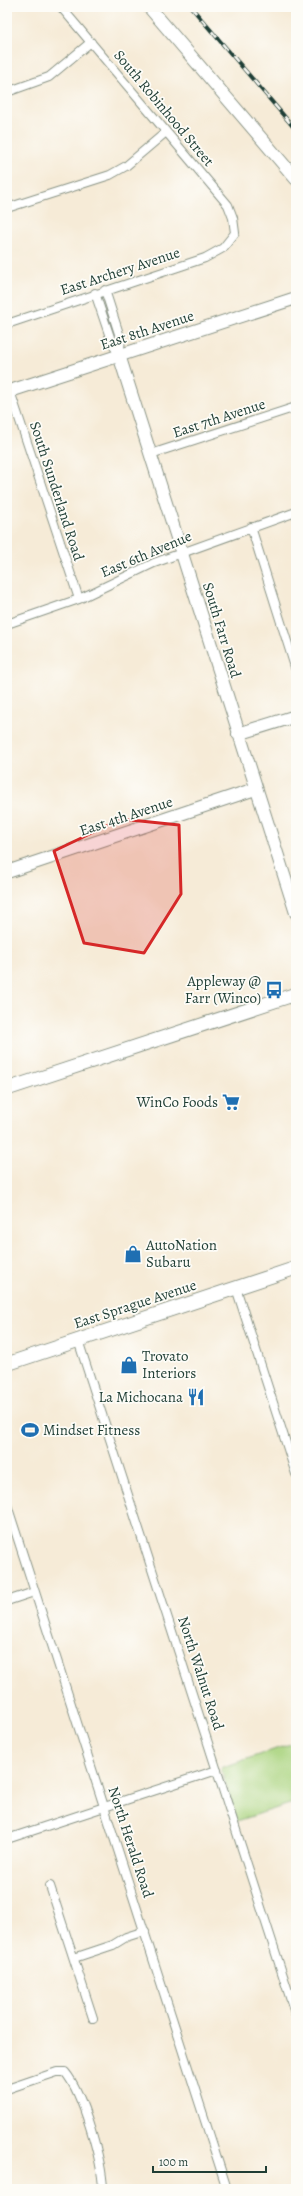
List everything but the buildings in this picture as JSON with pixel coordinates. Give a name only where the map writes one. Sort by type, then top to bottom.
[{"type":"main road","points":[[7,1090],[296,994]]},
{"type":"main road","name":"East Sprague Avenue","points":[[7,1364],[296,1268]]},
{"type":"street","name":"South Robinhood Street","points":[[61,7],[228,205],[233,218],[235,233]]},
{"type":"street","points":[[149,7],[296,179]]},
{"type":"street","points":[[294,7],[296,13]]},
{"type":"street","points":[[7,92],[49,77],[91,42]]},
{"type":"street","points":[[7,208],[110,175],[126,166],[166,132]]},
{"type":"street","name":"East Archery Avenue","points":[[7,324],[95,293],[205,258],[223,248],[235,233]]},
{"type":"street","name":"South Farr Road","points":[[105,290],[120,340],[119,355]]},
{"type":"street","name":"South Farr Road","points":[[95,293],[112,342],[119,355],[296,913]]},
{"type":"street","name":"East 8th Avenue","points":[[8,391],[296,298]]},
{"type":"street","name":"South Sunderland Road","points":[[8,391],[79,599]]},
{"type":"street","name":"East 7th Avenue","points":[[151,454],[296,408]]},
{"type":"street","name":"East 6th Avenue","points":[[7,624],[79,599],[144,568],[182,553],[296,512]]},
{"type":"street","points":[[251,527],[296,670]]},
{"type":"street","points":[[238,734],[296,716]]},
{"type":"street","name":"East 4th Avenue","points":[[7,872],[256,790]]},
{"type":"street","points":[[236,1288],[296,1474]]},
{"type":"street","name":"North Walnut Road","points":[[78,1340],[296,2016]]},
{"type":"street","name":"North Herald Road","points":[[7,1505],[227,2189]]},
{"type":"street","points":[[7,1601],[34,1592]]},
{"type":"street","points":[[7,1839],[217,1770]]},
{"type":"street","points":[[50,1886],[93,2018]]},
{"type":"street","points":[[74,1958],[144,1931]]},
{"type":"street","points":[[7,2089],[57,2072],[65,2072],[70,2077],[80,2099],[102,2170],[103,2189]]},
{"type":"highlighted area","points":[[121,819],[179,825],[181,894],[144,953],[84,943],[54,851]]},
{"type":"green space","points":[[296,1742],[296,1802],[237,1821],[221,1768]]},
{"type":"railway","points":[[191,7],[296,130]]},
{"type":"place","name":"Appleway @ Farr (Winco)","points":[[274,990]]},
{"type":"place","name":"WinCo Foods","points":[[231,1102]]},
{"type":"place","name":"AutoNation Subaru","points":[[133,1254]]},
{"type":"place","name":"Trovato Interiors","points":[[129,1365]]},
{"type":"place","name":"La Michocana","points":[[196,1397]]},
{"type":"place","name":"Mindset Fitness","points":[[30,1430]]}]
